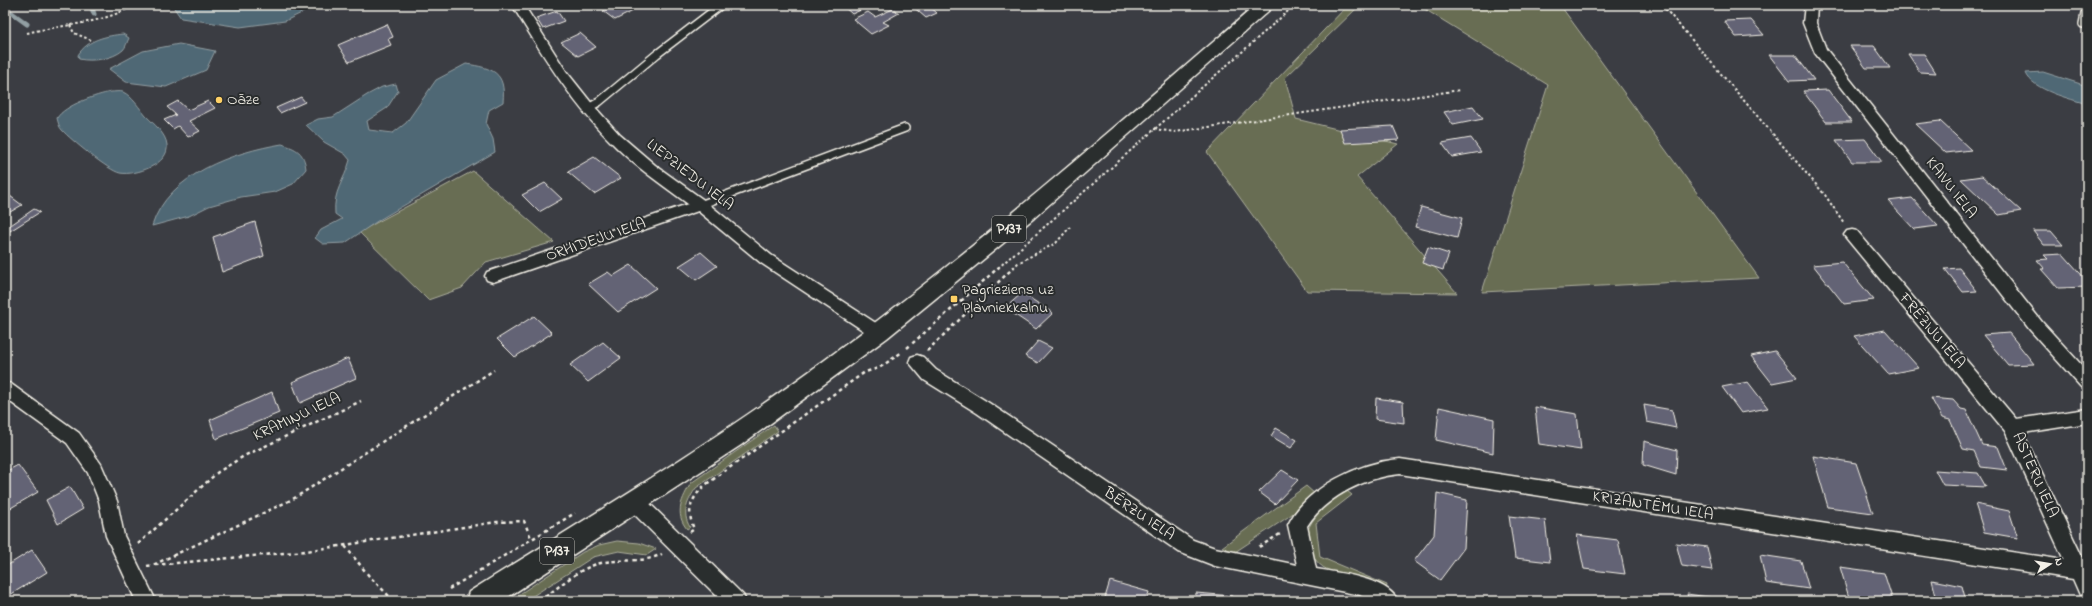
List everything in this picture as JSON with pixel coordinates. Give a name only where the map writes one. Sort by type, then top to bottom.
[{"type":"main road","name":"P137","points":[[479,601],[635,502],[768,412],[879,333],[997,239],[1266,5]]},
{"type":"street","name":"LIEPZIEDU IELA","points":[[518,5],[561,73],[588,108],[615,138],[638,158],[700,205],[766,259],[879,333]]},
{"type":"street","name":"KAIVU IELA","points":[[1810,5],[1808,12],[1808,26],[1820,50],[2036,326],[2087,382]]},
{"type":"street","name":"ORHIDEJU IELA","points":[[493,276],[700,205]]},
{"type":"street","name":"FRĒZIJU IELA","points":[[1852,235],[2012,427]]},
{"type":"street","name":"BĒRZU IELA","points":[[917,362],[930,375],[1014,429],[1186,546],[1214,557],[1364,586],[1388,601]]},
{"type":"street","points":[[5,389],[49,418],[73,438],[95,468],[108,501],[115,536],[146,601]]},
{"type":"street","name":"ASTERU IELA","points":[[2087,416],[2012,427],[2087,590]]},
{"type":"street","name":"KRIZANTĒMU IELA","points":[[1297,525],[1302,514],[1337,487],[1366,475],[1398,467],[1421,469],[2078,571]]},
{"type":"street","points":[[635,502],[676,544],[736,601]]},
{"type":"street","points":[[1297,525],[1307,564],[1306,576]]},
{"type":"lane","points":[[588,108],[599,102],[657,54],[721,5]]},
{"type":"lane","points":[[2083,24],[2085,14],[2087,15]]},
{"type":"lane","points":[[700,205],[905,128]]},
{"type":"path","points":[[27,33],[45,28],[96,21],[125,12],[134,5]]},
{"type":"path","points":[[540,601],[593,566],[611,561],[640,562],[654,559],[676,544],[694,529],[689,518],[690,504],[694,495],[705,485],[865,372],[879,368],[891,362],[1295,5]]},
{"type":"path","points":[[1662,5],[1825,195],[1852,235]]},
{"type":"path","points":[[70,25],[74,33],[91,40]]},
{"type":"path","points":[[1134,120],[1155,130],[1175,132],[1460,90]]},
{"type":"path","points":[[917,362],[1018,263],[1056,243],[1070,227]]},
{"type":"path","points":[[956,297],[961,300]]},
{"type":"path","points":[[153,565],[293,499],[494,370]]},
{"type":"path","name":"KRAMIŅU IELA","points":[[128,562],[147,534],[218,472],[244,456],[361,401]]},
{"type":"path","points":[[449,589],[531,538],[581,510]]},
{"type":"path","points":[[128,562],[153,565],[306,551],[497,522],[524,521],[531,538]]},
{"type":"path","points":[[1234,561],[1297,525]]},
{"type":"path","points":[[345,545],[370,576],[394,601]]},
{"type":"green space","points":[[1348,5],[1360,5],[1285,78],[1296,119],[1398,144],[1357,177],[1457,293],[1307,291],[1207,152]]},
{"type":"green space","points":[[1418,5],[1560,5],[1759,278],[1482,292],[1548,85]]},
{"type":"green space","points":[[473,171],[554,242],[486,262],[462,288],[428,300],[359,232]]},
{"type":"green space","points":[[774,425],[778,431],[696,488],[688,502],[686,517],[690,527],[687,529],[683,523],[680,512],[682,500],[691,483]]},
{"type":"green space","points":[[1306,486],[1316,495],[1288,517],[1235,552],[1222,547]]},
{"type":"green space","points":[[1347,491],[1352,495],[1316,523],[1320,557],[1387,585],[1386,590],[1325,569],[1312,555],[1307,545],[1309,526],[1322,510]]},
{"type":"green space","points":[[617,541],[639,543],[656,549],[647,555],[619,551],[593,557],[525,601],[509,601],[583,552],[599,545]]},
{"type":"water","points":[[180,5],[318,5],[285,21],[240,27],[181,18],[174,8]]},
{"type":"water","points":[[123,34],[129,38],[126,46],[114,56],[102,59],[79,59],[78,55],[87,45],[92,42],[104,37]]},
{"type":"water","points":[[179,44],[215,51],[206,70],[166,87],[126,82],[109,69],[143,51]]},
{"type":"water","points":[[466,64],[484,67],[496,73],[502,84],[503,102],[489,110],[486,124],[493,139],[495,152],[379,220],[345,243],[323,244],[315,238],[321,230],[342,219],[335,214],[335,206],[337,192],[350,160],[345,154],[324,142],[306,125],[318,119],[333,117],[382,87],[396,84],[398,91],[387,108],[367,121],[369,130],[393,133],[406,123],[436,80]]},
{"type":"water","points":[[2043,72],[2087,86],[2087,104],[2044,89],[2030,79],[2026,73]]},
{"type":"water","points":[[111,92],[123,92],[130,96],[159,129],[167,145],[163,158],[157,163],[134,173],[120,173],[107,167],[99,161],[66,134],[60,127],[57,118],[61,113],[89,98]]},
{"type":"water","points":[[282,144],[299,152],[304,159],[306,169],[293,184],[275,192],[241,197],[209,206],[189,216],[152,226],[160,208],[172,192],[205,168],[244,153]]},
{"type":"building","points":[[616,5],[625,5],[633,11],[615,20],[603,11]]},
{"type":"building","points":[[842,5],[861,5],[865,8],[852,14]]},
{"type":"building","points":[[911,5],[928,5],[937,13],[926,18]]},
{"type":"building","points":[[893,9],[899,13],[883,22],[889,25],[871,34],[853,19],[868,12],[875,17]]},
{"type":"building","points":[[557,11],[564,21],[543,29],[536,18]]},
{"type":"building","points":[[1751,20],[1764,35],[1736,37],[1724,21]]},
{"type":"building","points":[[387,24],[393,37],[388,39],[391,45],[349,62],[338,45]]},
{"type":"building","points":[[580,33],[596,47],[578,56],[561,42]]},
{"type":"building","points":[[1850,46],[1874,46],[1890,68],[1866,68]]},
{"type":"building","points":[[1908,54],[1924,54],[1936,73],[1920,72]]},
{"type":"building","points":[[1769,55],[1795,55],[1814,80],[1789,81]]},
{"type":"building","points":[[1828,90],[1852,122],[1826,122],[1803,91]]},
{"type":"building","points":[[301,97],[305,102],[280,113],[276,108]]},
{"type":"building","points":[[178,101],[188,110],[208,101],[215,108],[189,121],[200,131],[188,137],[178,126],[173,129],[164,120],[176,115],[167,107]]},
{"type":"building","points":[[1473,106],[1483,119],[1453,125],[1444,112]]},
{"type":"building","points":[[1940,121],[1971,150],[1946,153],[1915,124]]},
{"type":"building","points":[[1393,126],[1399,140],[1345,143],[1340,129]]},
{"type":"building","points":[[1471,138],[1481,152],[1452,157],[1442,143]]},
{"type":"building","points":[[1865,139],[1882,162],[1852,162],[1836,140]]},
{"type":"building","points":[[594,157],[621,178],[594,194],[568,172]]},
{"type":"building","points":[[1982,176],[2021,211],[1999,215],[1961,179]]},
{"type":"building","points":[[545,183],[562,199],[539,212],[522,195]]},
{"type":"building","points":[[10,196],[22,205],[5,215],[5,198]]},
{"type":"building","points":[[1912,198],[1938,226],[1914,229],[1888,201]]},
{"type":"building","points":[[1421,207],[1462,218],[1457,238],[1415,227]]},
{"type":"building","points":[[34,209],[40,212],[10,231],[5,229]]},
{"type":"building","points":[[255,222],[264,256],[222,272],[213,237]]},
{"type":"building","points":[[2033,231],[2051,231],[2063,245],[2044,245]]},
{"type":"building","points":[[1428,247],[1449,254],[1443,270],[1422,263]]},
{"type":"building","points":[[701,252],[717,266],[696,280],[679,266]]},
{"type":"building","points":[[2063,254],[2087,281],[2087,287],[2058,288],[2041,269],[2045,269],[2037,260],[2048,259],[2044,255]]},
{"type":"building","points":[[1842,262],[1874,300],[1844,304],[1813,265]]},
{"type":"building","points":[[631,265],[656,288],[618,312],[588,284],[608,272],[613,276]]},
{"type":"building","points":[[1959,268],[1977,291],[1963,292],[1945,269]]},
{"type":"building","points":[[1022,293],[1053,313],[1036,329],[1005,308]]},
{"type":"building","points":[[534,316],[552,333],[515,357],[497,339]]},
{"type":"building","points":[[1885,330],[1919,368],[1888,374],[1854,336]]},
{"type":"building","points":[[2009,333],[2034,364],[2008,365],[1983,335]]},
{"type":"building","points":[[1038,341],[1052,348],[1038,363],[1025,356]]},
{"type":"building","points":[[603,342],[621,358],[588,382],[570,365]]},
{"type":"building","points":[[1775,351],[1797,378],[1772,383],[1751,356]]},
{"type":"building","points":[[348,358],[356,378],[300,403],[292,382]]},
{"type":"building","points":[[1748,382],[1768,408],[1741,413],[1722,387]]},
{"type":"building","points":[[272,392],[279,413],[216,439],[210,420]]},
{"type":"building","points":[[1376,398],[1403,402],[1404,423],[1375,419]]},
{"type":"building","points":[[1931,398],[1953,400],[1961,409],[1966,410],[1982,445],[1998,447],[2007,470],[1981,467],[1974,451],[1963,449],[1950,420],[1942,418]]},
{"type":"building","points":[[1644,405],[1672,410],[1676,428],[1647,422]]},
{"type":"building","points":[[1439,407],[1494,419],[1493,453],[1436,440]]},
{"type":"building","points":[[1535,407],[1577,414],[1581,450],[1539,444]]},
{"type":"building","points":[[1276,428],[1297,440],[1291,448],[1271,436]]},
{"type":"building","points":[[1644,441],[1677,450],[1676,475],[1643,465]]},
{"type":"building","points":[[1813,456],[1856,463],[1873,513],[1828,507]]},
{"type":"building","points":[[18,465],[38,492],[9,509],[5,503],[5,472]]},
{"type":"building","points":[[1282,470],[1298,480],[1275,504],[1259,492]]},
{"type":"building","points":[[1935,470],[1978,473],[1986,487],[1943,485]]},
{"type":"building","points":[[70,487],[83,509],[58,524],[46,500]]},
{"type":"building","points":[[1437,493],[1467,500],[1464,548],[1440,580],[1414,561],[1434,535]]},
{"type":"building","points":[[1975,504],[2009,511],[2018,538],[1984,532]]},
{"type":"building","points":[[1509,516],[1545,520],[1550,562],[1515,558]]},
{"type":"building","points":[[1577,535],[1618,540],[1625,574],[1584,569]]},
{"type":"building","points":[[1676,543],[1707,547],[1712,570],[1682,566]]},
{"type":"building","points":[[32,550],[47,572],[5,598],[5,567]]},
{"type":"building","points":[[1760,555],[1801,561],[1809,589],[1766,583]]},
{"type":"building","points":[[1840,567],[1884,573],[1893,601],[1850,601]]},
{"type":"building","points":[[1932,580],[1962,586],[1966,601],[1937,600]]},
{"type":"building","points":[[1110,581],[1149,592],[1146,601],[1104,601]]},
{"type":"building","points":[[1196,593],[1232,596],[1232,601],[1195,601]]},
{"type":"building","points":[[1687,594],[1722,599],[1723,601],[1689,601]]},
{"type":"waterway","points":[[5,8],[27,24]]},
{"type":"waterway","points":[[92,8],[94,14]]},
{"type":"place","name":"Oāze","points":[[219,100]]},
{"type":"place","name":"Pagrieziens uz Pļavniekkalnu","points":[[954,299]]}]
